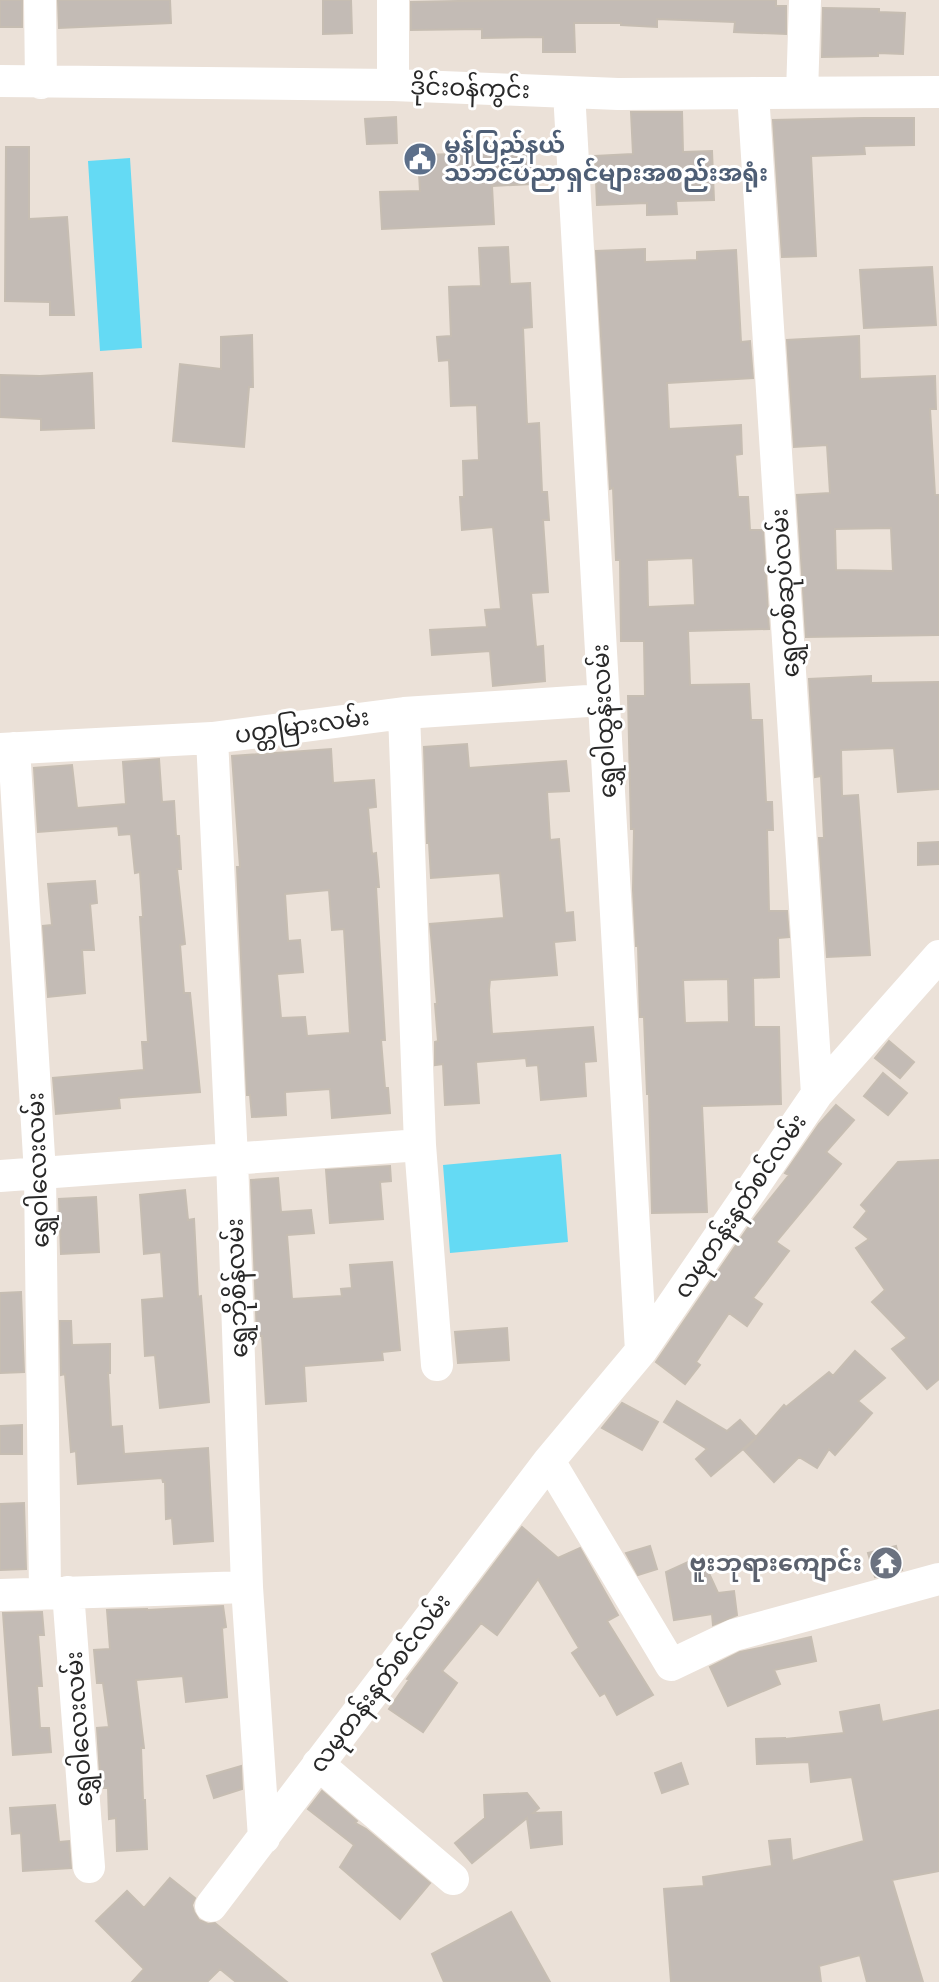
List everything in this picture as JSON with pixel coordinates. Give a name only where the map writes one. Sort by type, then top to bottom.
[{"type":"street","points":[[40,0],[41,83]]},
{"type":"street","points":[[393,0],[393,85]]},
{"type":"street","points":[[802,93],[805,0]]},
{"type":"street","name":"ဒိုင်းဝန်ကွင်း","points":[[0,81],[393,85],[569,92],[939,92]]},
{"type":"street","name":"ရွှေဝါထွန်းလမ်း","points":[[569,92],[641,1350]]},
{"type":"street","name":"ရွှေတစ်ဆုပ်လမ်း","points":[[753,93],[817,1094]]},
{"type":"street","name":"ပတ္တမြားလမ်း","points":[[7,749],[212,738],[404,713],[603,700]]},
{"type":"street","points":[[404,713],[420,1145],[437,1365]]},
{"type":"street","name":"ရွှေဘိုစိန်လမ်း","points":[[212,738],[232,1159],[247,1587],[264,1838]]},
{"type":"street","name":"ရွှေဝါလေးလမ်း","points":[[7,749],[40,1173],[57,1593],[89,1867]]},
{"type":"street","name":"လမုတန်းနတ်စင်လမ်း","points":[[211,1906],[549,1461],[641,1350],[817,1094],[939,956]]},
{"type":"street","points":[[0,1176],[420,1145]]},
{"type":"street","points":[[549,1461],[671,1665],[734,1634],[939,1579]]},
{"type":"street","points":[[0,1595],[247,1587]]},
{"type":"street","points":[[318,1764],[453,1879]]},
{"type":"water","points":[[130,158],[142,348],[100,351],[88,161]]},
{"type":"water","points":[[561,1154],[568,1242],[450,1253],[443,1165]]},
{"type":"building","points":[[0,0],[22,0],[22,27],[0,27]]},
{"type":"building","points":[[58,0],[170,0],[171,23],[59,28]]},
{"type":"building","points":[[323,0],[351,0],[352,33],[323,34]]},
{"type":"building","points":[[776,0],[776,6],[786,6],[786,34],[734,32],[735,22],[657,19],[657,27],[621,23],[574,23],[575,52],[543,52],[543,37],[482,38],[482,29],[411,30],[411,2]]},
{"type":"building","points":[[823,8],[879,9],[879,12],[905,13],[903,54],[822,57]]},
{"type":"building","points":[[631,112],[682,112],[683,152],[712,151],[714,200],[676,201],[677,214],[647,215],[647,203],[597,205],[595,156],[633,154]]},
{"type":"building","points":[[396,117],[397,143],[367,144],[365,119]]},
{"type":"building","points":[[914,118],[914,145],[864,146],[865,154],[811,156],[816,256],[782,257],[773,120]]},
{"type":"building","points":[[530,140],[532,184],[492,186],[494,224],[382,229],[380,192],[420,191],[418,155],[458,154],[458,144]]},
{"type":"building","points":[[6,147],[29,147],[29,219],[67,217],[74,315],[50,315],[50,302],[5,301]]},
{"type":"building","points":[[508,247],[510,284],[530,283],[532,327],[523,328],[527,424],[539,423],[542,492],[547,492],[549,520],[543,520],[548,592],[531,593],[536,647],[543,646],[545,681],[493,686],[490,651],[432,655],[430,630],[487,627],[485,610],[501,609],[493,527],[462,530],[460,497],[464,497],[463,461],[479,460],[477,405],[451,406],[449,360],[439,361],[437,337],[451,336],[449,287],[481,286],[479,248]]},
{"type":"building","points":[[645,249],[645,262],[697,260],[697,252],[736,250],[741,342],[750,341],[753,378],[667,383],[669,429],[741,425],[742,454],[735,455],[738,497],[748,497],[750,530],[763,530],[769,629],[688,631],[690,685],[749,684],[751,720],[762,720],[766,802],[772,802],[773,830],[767,830],[769,911],[787,911],[789,937],[778,938],[779,977],[753,978],[754,1027],[779,1027],[781,1104],[702,1106],[707,1212],[652,1213],[649,1094],[644,1017],[640,1017],[633,890],[634,829],[631,829],[628,696],[645,696],[644,641],[621,641],[620,560],[616,560],[613,488],[610,489],[596,251]],"holes":[[[693,558],[695,605],[648,607],[647,560]],[[728,979],[729,1022],[685,1023],[683,980]]]},
{"type":"building","points":[[932,267],[936,325],[864,328],[860,270]]},
{"type":"building","points":[[252,335],[253,387],[249,387],[244,447],[173,441],[180,364],[221,369],[221,337]]},
{"type":"building","points":[[859,336],[860,379],[935,376],[936,409],[930,409],[935,495],[939,495],[939,635],[806,637],[797,495],[830,493],[827,445],[794,447],[787,340]],"holes":[[[891,528],[893,571],[836,570],[835,529]]]},
{"type":"building","points":[[92,373],[94,428],[41,430],[41,419],[0,417],[0,375]]},
{"type":"building","points":[[871,676],[871,683],[939,682],[939,789],[898,792],[894,748],[841,750],[842,796],[858,795],[870,955],[827,957],[819,838],[824,838],[821,776],[815,777],[809,679]]},
{"type":"building","points":[[467,744],[469,768],[566,761],[569,791],[547,792],[550,840],[559,839],[565,913],[573,912],[575,940],[554,942],[557,975],[490,980],[489,990],[492,1034],[593,1027],[596,1061],[584,1062],[586,1096],[541,1100],[538,1065],[527,1066],[526,1058],[476,1062],[479,1103],[445,1105],[443,1064],[435,1065],[435,1042],[438,1041],[437,1004],[430,924],[504,918],[500,873],[431,878],[427,843],[424,747]]},
{"type":"building","points":[[331,749],[333,783],[374,780],[376,807],[368,808],[372,854],[376,853],[379,887],[376,887],[385,1040],[381,1040],[390,1113],[332,1118],[330,1089],[285,1092],[286,1115],[252,1117],[250,1095],[247,1095],[237,867],[240,867],[232,756]],"holes":[[[329,890],[332,930],[344,929],[350,1033],[307,1036],[305,1017],[281,1018],[277,974],[303,972],[300,940],[288,941],[285,894]]]},
{"type":"building","points":[[159,759],[162,802],[174,801],[176,836],[179,836],[181,869],[177,869],[185,944],[180,945],[184,993],[190,993],[200,1092],[119,1098],[120,1108],[56,1114],[53,1078],[144,1070],[142,1042],[148,1042],[140,917],[143,917],[140,872],[135,873],[131,834],[119,835],[118,826],[38,832],[34,768],[72,765],[77,808],[126,804],[123,762]]},
{"type":"building","points":[[939,842],[939,864],[918,865],[918,843]]},
{"type":"building","points":[[95,881],[97,903],[90,904],[94,950],[82,950],[85,993],[48,997],[43,926],[52,925],[48,884]]},
{"type":"building","points":[[889,1041],[914,1062],[900,1078],[875,1058]]},
{"type":"building","points":[[883,1073],[907,1093],[888,1115],[864,1096]]},
{"type":"building","points":[[836,1105],[854,1120],[826,1152],[841,1164],[776,1242],[789,1251],[753,1298],[762,1304],[747,1326],[729,1313],[696,1362],[700,1365],[685,1384],[656,1362],[754,1219],[789,1175],[785,1173],[819,1124]]},
{"type":"building","points":[[939,1160],[939,1379],[927,1389],[892,1349],[907,1338],[872,1302],[885,1290],[856,1248],[869,1239],[854,1227],[867,1211],[861,1205],[898,1162]]},
{"type":"building","points":[[390,1166],[391,1181],[380,1182],[383,1219],[330,1223],[326,1170]]},
{"type":"building","points":[[278,1178],[281,1212],[311,1210],[314,1233],[287,1235],[292,1299],[342,1296],[341,1289],[352,1288],[350,1265],[392,1262],[400,1350],[382,1352],[383,1360],[304,1366],[306,1401],[266,1404],[262,1336],[257,1336],[251,1180]]},
{"type":"building","points":[[185,1190],[188,1220],[194,1219],[198,1297],[201,1296],[209,1402],[160,1408],[155,1355],[145,1356],[142,1300],[164,1298],[161,1252],[144,1254],[140,1195]]},
{"type":"building","points":[[96,1197],[99,1252],[61,1254],[59,1199]]},
{"type":"building","points":[[21,1292],[24,1372],[0,1373],[0,1293]]},
{"type":"building","points":[[60,1321],[71,1321],[72,1345],[110,1344],[108,1373],[111,1427],[122,1426],[124,1454],[208,1448],[213,1541],[174,1544],[172,1518],[166,1519],[165,1482],[162,1478],[78,1484],[76,1451],[71,1452],[65,1374],[61,1375]]},
{"type":"building","points":[[507,1328],[509,1360],[458,1363],[455,1332]]},
{"type":"building","points":[[855,1351],[885,1378],[858,1401],[872,1413],[835,1455],[829,1449],[817,1468],[799,1457],[774,1482],[744,1450],[756,1438],[711,1476],[696,1459],[707,1449],[664,1422],[677,1401],[727,1431],[740,1420],[756,1437],[784,1405],[786,1407],[829,1372],[833,1376]]},
{"type":"building","points":[[622,1403],[658,1422],[642,1450],[602,1428]]},
{"type":"building","points":[[22,1425],[22,1454],[0,1454],[0,1426]]},
{"type":"building","points":[[24,1503],[26,1569],[0,1570],[0,1504]]},
{"type":"building","points":[[522,1527],[558,1558],[580,1548],[618,1615],[607,1621],[653,1695],[617,1715],[605,1693],[600,1696],[572,1653],[579,1648],[538,1579],[497,1635],[481,1623],[442,1671],[457,1683],[423,1732],[389,1709],[409,1680],[407,1679]]},
{"type":"building","points":[[650,1546],[657,1569],[638,1575],[626,1553]]},
{"type":"building","name":"ဗူးဘုရားကျောင်း","points":[[896,1546],[902,1570],[875,1577],[868,1553]]},
{"type":"building","points":[[701,1556],[718,1593],[734,1591],[737,1615],[713,1625],[712,1614],[674,1620],[666,1572]]},
{"type":"building","points":[[223,1606],[227,1697],[186,1702],[183,1676],[136,1680],[144,1748],[141,1748],[147,1849],[117,1851],[116,1818],[109,1819],[108,1788],[101,1788],[97,1728],[109,1727],[103,1683],[97,1683],[94,1650],[110,1649],[107,1610]]},
{"type":"building","points":[[42,1612],[44,1635],[38,1635],[42,1686],[37,1686],[40,1728],[49,1728],[51,1752],[13,1755],[3,1613]]},
{"type":"building","points":[[811,1637],[816,1661],[774,1670],[780,1684],[728,1706],[710,1667],[740,1652]]},
{"type":"building","points":[[879,1705],[882,1722],[939,1710],[939,1871],[892,1880],[923,1982],[867,1982],[860,1955],[819,1966],[821,1982],[671,1982],[664,1889],[704,1886],[703,1877],[772,1866],[769,1841],[790,1839],[792,1861],[864,1841],[852,1777],[811,1782],[809,1762],[757,1764],[756,1739],[844,1733],[840,1712]]},
{"type":"building","points":[[681,1763],[688,1784],[662,1793],[655,1773]]},
{"type":"building","points":[[241,1766],[242,1789],[214,1798],[207,1776]]},
{"type":"building","points":[[322,1791],[357,1821],[355,1823],[366,1829],[430,1883],[400,1919],[340,1867],[354,1845],[308,1809]]},
{"type":"building","points":[[527,1793],[539,1808],[533,1813],[561,1812],[562,1844],[531,1848],[527,1818],[472,1863],[455,1843],[485,1818],[484,1795]]},
{"type":"building","points":[[55,1805],[59,1842],[69,1841],[71,1868],[23,1871],[21,1833],[12,1834],[10,1808]]},
{"type":"building","points":[[170,1878],[195,1898],[192,1905],[199,1920],[208,1924],[215,1923],[287,1982],[236,1982],[220,1969],[207,1982],[132,1982],[144,1969],[96,1921],[127,1891],[144,1908]]},
{"type":"building","points":[[511,1912],[550,1982],[444,1982],[432,1954]]},
{"type":"place","name":"မွန်ပြည်နယ် သဘင်ပညာရှင်များအစည်းအရုံး","points":[[420,159]]},
{"type":"place","name":"ဗူးဘုရားကျောင်း","points":[[886,1563]]}]
